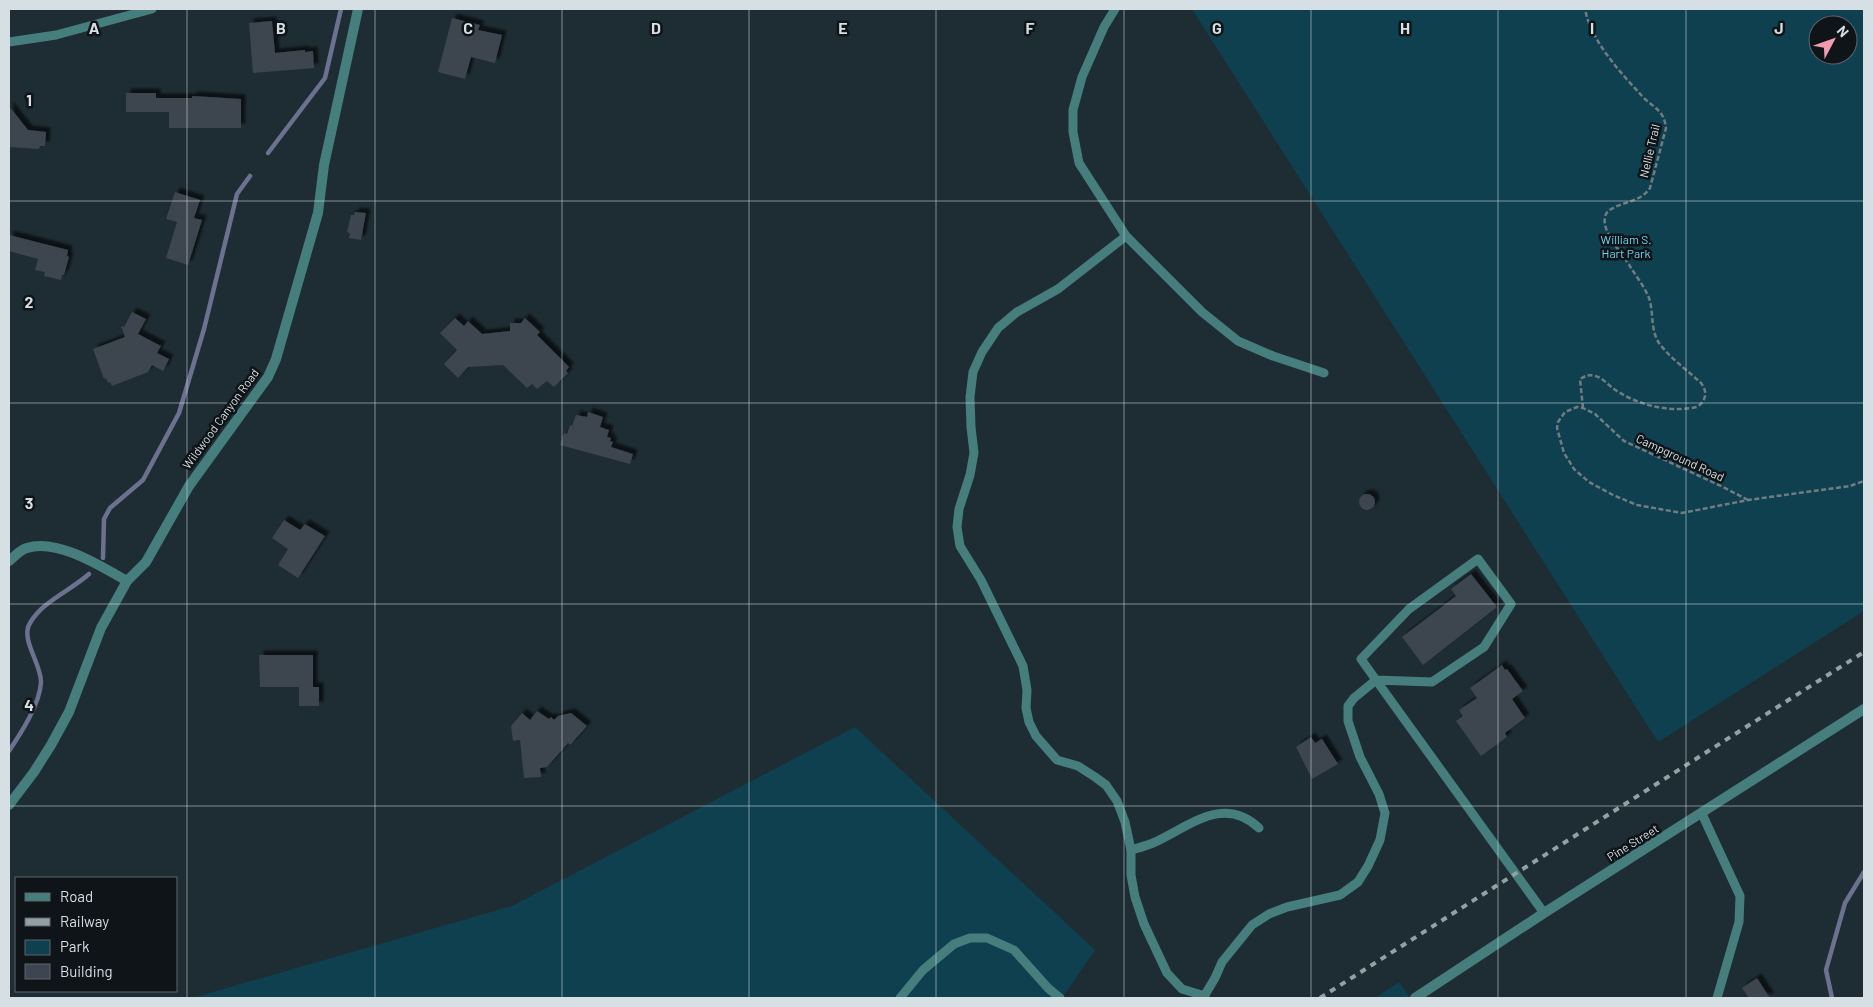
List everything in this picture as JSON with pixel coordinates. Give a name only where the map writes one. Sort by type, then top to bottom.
[{"type":"street","name":"Wildwood Canyon Road","points":[[9,805],[34,772],[69,712],[101,628],[127,581],[146,562],[189,486],[268,377],[276,359],[318,213],[324,165],[358,9]]},
{"type":"street","points":[[9,561],[26,548],[48,545],[99,565],[127,581]]},
{"type":"street","name":"Pine Street","points":[[1415,998],[1864,709]]},
{"type":"lane","points":[[9,42],[56,35],[152,9]]},
{"type":"lane","points":[[1115,9],[1104,28],[1082,77],[1073,110],[1073,132],[1079,164],[1126,236],[1202,312],[1238,341],[1273,356],[1324,373]]},
{"type":"lane","points":[[1126,236],[1058,289],[1017,312],[998,328],[982,352],[973,372],[970,397],[974,453],[970,475],[959,509],[957,527],[960,546],[980,580],[1023,666],[1028,722],[1036,736],[1057,760],[1078,766],[1106,785],[1117,801],[1125,822],[1131,850],[1130,875],[1135,897],[1144,924],[1167,973],[1182,989],[1204,997],[1222,962],[1252,925],[1269,914],[1288,907],[1340,895],[1358,882],[1380,840],[1385,813],[1379,794],[1360,757],[1348,721],[1348,706],[1354,698],[1376,680],[1432,682],[1484,647],[1511,604],[1478,559],[1409,609],[1361,659],[1376,680],[1544,914]]},
{"type":"lane","points":[[1131,850],[1151,844],[1213,814],[1232,813],[1250,819],[1259,828]]},
{"type":"lane","points":[[1702,814],[1740,896],[1739,922],[1717,998]]},
{"type":"lane","points":[[900,998],[923,970],[954,944],[970,938],[987,938],[1014,950],[1048,988],[1060,998]]},
{"type":"path","name":"Nellie Trail","points":[[1583,408],[1580,380],[1586,376],[1596,376],[1615,390],[1632,399],[1659,408],[1697,407],[1704,401],[1705,396],[1704,387],[1701,383],[1663,348],[1658,341],[1653,332],[1649,298],[1624,256],[1609,236],[1604,224],[1605,215],[1608,211],[1638,200],[1650,188],[1666,128],[1662,112],[1643,97],[1610,57],[1587,18],[1585,9]]},
{"type":"path","points":[[1583,408],[1571,408],[1565,412],[1558,422],[1557,428],[1564,453],[1574,469],[1581,475],[1612,496],[1637,505],[1682,513],[1748,500],[1850,486],[1864,481]]},
{"type":"path","name":"Campground Road","points":[[1583,408],[1595,414],[1624,441],[1748,500]]},
{"type":"green space","name":"William S. Hart Park","points":[[1192,9],[1864,9],[1864,611],[1658,742]]},
{"type":"green space","points":[[855,727],[1095,950],[1062,998],[192,998],[512,906]]},
{"type":"green space","points":[[1399,982],[1410,998],[1375,998]]},
{"type":"building","points":[[452,18],[480,25],[478,30],[502,35],[495,63],[471,57],[465,79],[438,72]]},
{"type":"building","points":[[272,21],[275,53],[313,51],[314,68],[253,73],[249,23]]},
{"type":"building","points":[[126,93],[156,93],[156,98],[192,98],[192,96],[241,99],[241,128],[169,128],[169,112],[126,112]]},
{"type":"building","points":[[9,106],[28,130],[46,132],[45,146],[40,146],[39,149],[9,147]]},
{"type":"building","points":[[175,192],[200,200],[194,218],[202,220],[188,265],[166,258],[177,222],[166,219]]},
{"type":"building","points":[[355,212],[366,213],[361,240],[349,238],[350,233],[347,232],[351,215],[354,215]]},
{"type":"building","points":[[9,235],[68,250],[67,256],[69,257],[61,280],[44,276],[45,272],[35,270],[38,259],[9,251]]},
{"type":"building","points":[[132,312],[146,319],[138,334],[161,346],[157,353],[169,359],[163,371],[152,365],[148,372],[112,386],[106,378],[104,379],[93,349],[125,337],[121,326],[124,327]]},
{"type":"building","points":[[455,318],[464,326],[468,321],[482,334],[510,331],[510,323],[521,323],[525,318],[540,332],[537,335],[569,367],[566,371],[568,373],[554,387],[547,381],[537,389],[532,384],[527,388],[503,365],[468,367],[458,378],[444,364],[457,350],[440,333]]},
{"type":"building","points":[[588,412],[603,417],[600,427],[609,430],[607,437],[611,438],[610,441],[613,442],[611,447],[633,454],[630,464],[560,445],[564,433],[567,434],[576,415],[587,417]]},
{"type":"building","points":[[1367,494],[1375,502],[1367,510],[1359,502]]},
{"type":"building","points":[[284,520],[300,530],[305,524],[325,536],[298,578],[278,565],[288,549],[272,538]]},
{"type":"building","points":[[1471,574],[1497,607],[1423,665],[1402,637],[1456,596],[1451,589]]},
{"type":"building","points":[[259,655],[313,655],[313,687],[319,687],[319,706],[299,706],[299,687],[260,687]]},
{"type":"building","points":[[1502,665],[1523,691],[1512,699],[1525,718],[1505,733],[1507,737],[1481,756],[1456,721],[1463,716],[1459,710],[1477,698],[1470,688]]},
{"type":"building","points":[[537,711],[554,720],[558,716],[571,713],[587,726],[570,745],[568,743],[547,767],[540,768],[541,777],[524,778],[520,740],[513,741],[511,726],[522,713],[530,720]]},
{"type":"building","points":[[1311,737],[1315,743],[1322,739],[1338,764],[1312,779],[1296,747]]},
{"type":"building","points":[[1757,978],[1770,998],[1749,998],[1742,988]]},
{"type":"waterway","points":[[268,153],[325,78],[341,9]]},
{"type":"waterway","points":[[103,558],[104,519],[110,508],[143,480],[179,413],[204,329],[237,194],[250,176]]},
{"type":"waterway","points":[[9,751],[29,718],[40,691],[40,675],[29,644],[28,629],[30,623],[35,615],[49,602],[89,574]]},
{"type":"waterway","points":[[1832,998],[1826,970],[1845,903],[1864,872]]},
{"type":"railway","points":[[1320,998],[1864,652]]}]
